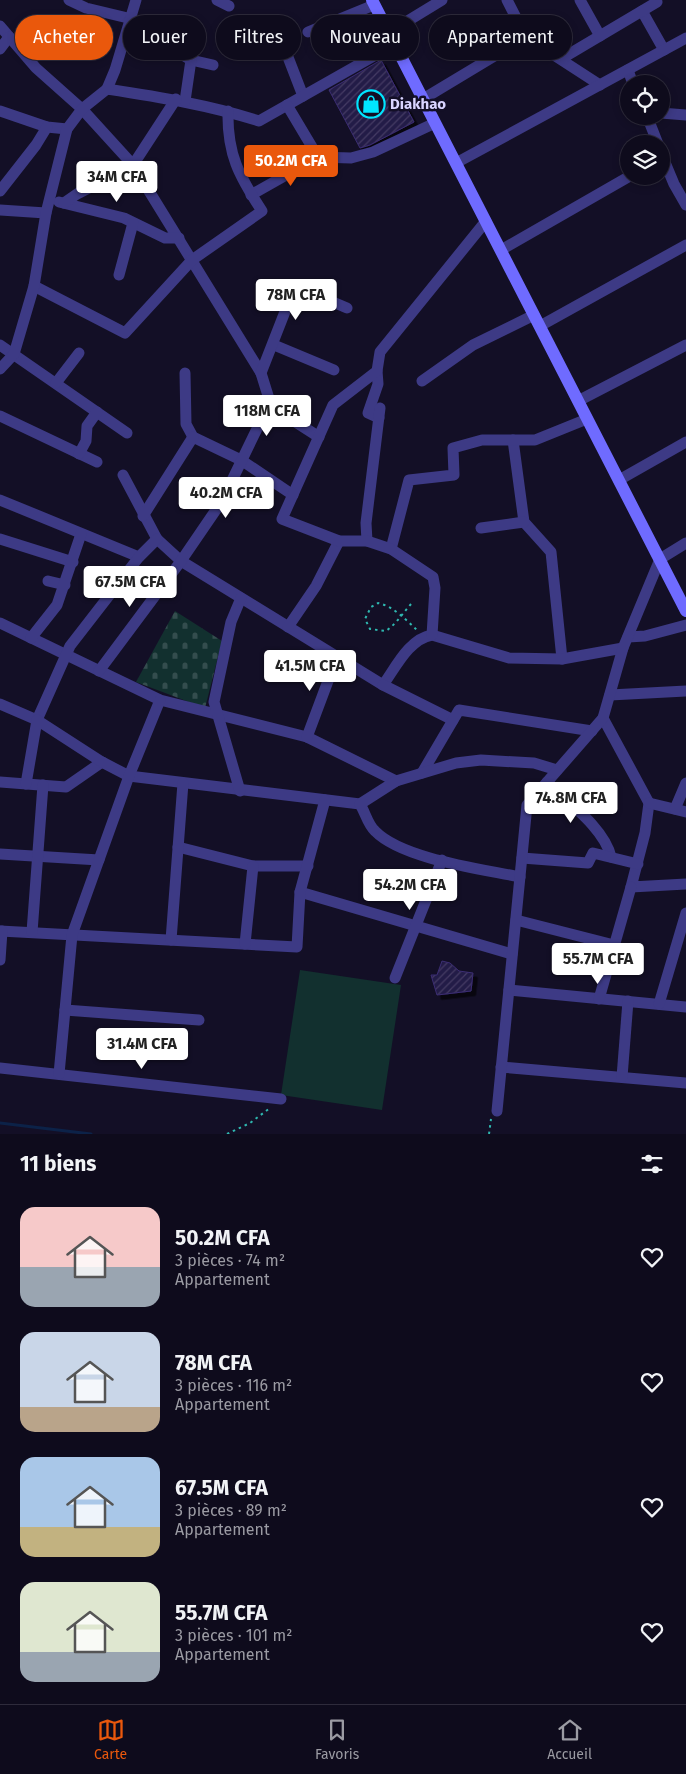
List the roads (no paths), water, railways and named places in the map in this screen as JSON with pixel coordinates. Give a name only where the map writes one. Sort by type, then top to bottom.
[{"type":"main road","points":[[373,2],[380,15]]},
{"type":"main road","points":[[403,60],[686,611]]},
{"type":"street","points":[[69,0],[86,8],[123,17]]},
{"type":"street","points":[[133,15],[136,0]]},
{"type":"street","points":[[217,0],[229,6]]},
{"type":"street","points":[[417,15],[442,0]]},
{"type":"street","points":[[506,0],[514,15]]},
{"type":"street","points":[[580,0],[600,36]]},
{"type":"street","points":[[572,53],[657,2],[656,0]]},
{"type":"street","points":[[308,32],[373,2]]},
{"type":"street","points":[[642,11],[664,50]]},
{"type":"street","points":[[0,26],[36,68],[82,109],[133,165],[261,373],[270,402],[277,410],[319,437]]},
{"type":"street","points":[[0,48],[9,37]]},
{"type":"street","points":[[456,163],[686,38]]},
{"type":"street","points":[[0,369],[14,354],[34,286],[46,213],[67,129],[82,109],[107,89],[123,46]]},
{"type":"street","points":[[64,203],[77,194],[133,165],[180,100],[191,60],[213,65]]},
{"type":"street","points":[[289,60],[303,96]]},
{"type":"street","points":[[107,89],[180,100],[228,111],[259,121],[367,60]]},
{"type":"street","points":[[423,99],[488,60]]},
{"type":"street","points":[[562,60],[600,85]]},
{"type":"street","points":[[628,70],[630,75]]},
{"type":"street","points":[[287,106],[318,157]]},
{"type":"street","points":[[0,111],[47,127],[67,129]]},
{"type":"street","points":[[34,286],[125,333],[192,260],[262,211],[237,169],[228,136],[228,111]]},
{"type":"street","points":[[670,113],[686,115]]},
{"type":"street","points":[[251,195],[318,157],[351,158],[373,152],[435,124]]},
{"type":"street","points":[[0,191],[12,178],[47,127]]},
{"type":"street","points":[[670,175],[686,205]]},
{"type":"street","points":[[500,250],[620,182]]},
{"type":"street","points":[[674,184],[686,182]]},
{"type":"street","points":[[50,199],[133,223],[165,238],[178,238]]},
{"type":"street","points":[[0,210],[46,213]]},
{"type":"street","points":[[367,541],[366,523],[380,413],[368,413],[378,384],[377,371],[380,352],[486,221]]},
{"type":"street","points":[[119,275],[133,223]]},
{"type":"street","points":[[422,381],[472,345],[537,320],[686,245]]},
{"type":"street","points":[[261,373],[274,344],[295,286],[347,308]]},
{"type":"street","points":[[274,344],[334,370]]},
{"type":"street","points":[[0,345],[127,433]]},
{"type":"street","points":[[578,401],[686,345]]},
{"type":"street","points":[[56,383],[79,354]]},
{"type":"street","points":[[377,371],[333,405],[282,518],[339,541],[367,541],[391,548],[433,577],[435,588],[428,636]]},
{"type":"street","points":[[185,373],[186,424],[193,437],[241,460],[293,495]]},
{"type":"street","points":[[99,671],[222,501],[270,402]]},
{"type":"street","points":[[79,454],[86,441],[86,426],[97,412]]},
{"type":"street","points":[[0,416],[97,462]]},
{"type":"street","points":[[391,548],[409,480],[454,476],[453,448],[482,440],[534,440],[587,419]]},
{"type":"street","points":[[143,516],[193,437]]},
{"type":"street","points":[[513,440],[524,522],[551,552],[562,659]]},
{"type":"street","points":[[619,480],[686,442]]},
{"type":"street","points":[[122,474],[157,539],[181,560],[383,685],[453,720]]},
{"type":"street","points":[[0,500],[139,557]]},
{"type":"street","points":[[481,528],[524,522]]},
{"type":"street","points":[[31,638],[57,605],[82,534]]},
{"type":"street","points":[[0,539],[72,562]]},
{"type":"street","points":[[26,784],[37,720],[66,655],[139,557],[157,539]]},
{"type":"street","points":[[288,627],[316,586],[339,541]]},
{"type":"street","points":[[497,1111],[528,805],[603,718],[623,648],[660,559],[686,543]]},
{"type":"street","points":[[48,581],[65,585]]},
{"type":"street","points":[[240,791],[216,716],[214,702],[231,622],[241,598]]},
{"type":"street","points":[[0,623],[160,700],[216,716],[307,737],[396,781]]},
{"type":"street","points":[[628,637],[645,636],[686,625]]},
{"type":"street","points":[[383,685],[411,647],[428,636],[509,658],[562,659],[623,648]]},
{"type":"street","points":[[307,737],[337,657]]},
{"type":"street","points":[[610,694],[686,691]]},
{"type":"street","points":[[59,1074],[72,935],[129,776],[160,700]]},
{"type":"street","points":[[0,704],[37,720],[102,762],[129,776],[240,791],[360,804],[396,781],[456,763],[481,760],[534,764],[558,770]]},
{"type":"street","points":[[422,773],[459,710],[592,731]]},
{"type":"street","points":[[599,999],[638,864],[649,802],[603,718]]},
{"type":"street","points":[[0,782],[66,787],[102,762]]},
{"type":"street","points":[[547,782],[600,834],[608,844],[611,857]]},
{"type":"street","points":[[170,940],[183,783]]},
{"type":"street","points":[[649,802],[680,811],[686,783]]},
{"type":"street","points":[[32,932],[43,785]]},
{"type":"street","points":[[0,960],[1,931],[297,947],[300,892],[325,800]]},
{"type":"street","points":[[360,804],[374,831],[412,851],[442,860],[520,877]]},
{"type":"street","points":[[178,847],[253,866],[308,866]]},
{"type":"street","points":[[522,858],[588,863],[593,853],[638,864]]},
{"type":"street","points":[[0,854],[99,860]]},
{"type":"street","points":[[395,978],[442,860]]},
{"type":"street","points":[[245,944],[253,866]]},
{"type":"street","points":[[631,887],[686,884]]},
{"type":"street","points":[[300,892],[512,954]]},
{"type":"street","points":[[659,1004],[686,913]]},
{"type":"street","points":[[516,920],[614,945]]},
{"type":"street","points":[[508,990],[686,1007]]},
{"type":"street","points":[[622,1077],[628,1001]]},
{"type":"street","points":[[65,1010],[198,1020]]},
{"type":"street","points":[[501,1067],[686,1083]]},
{"type":"street","points":[[0,1068],[281,1099]]},
{"type":"waterway","points":[[0,1123],[91,1134]]},
{"type":"place","name":"Diakhao","points":[[371,104]]}]
